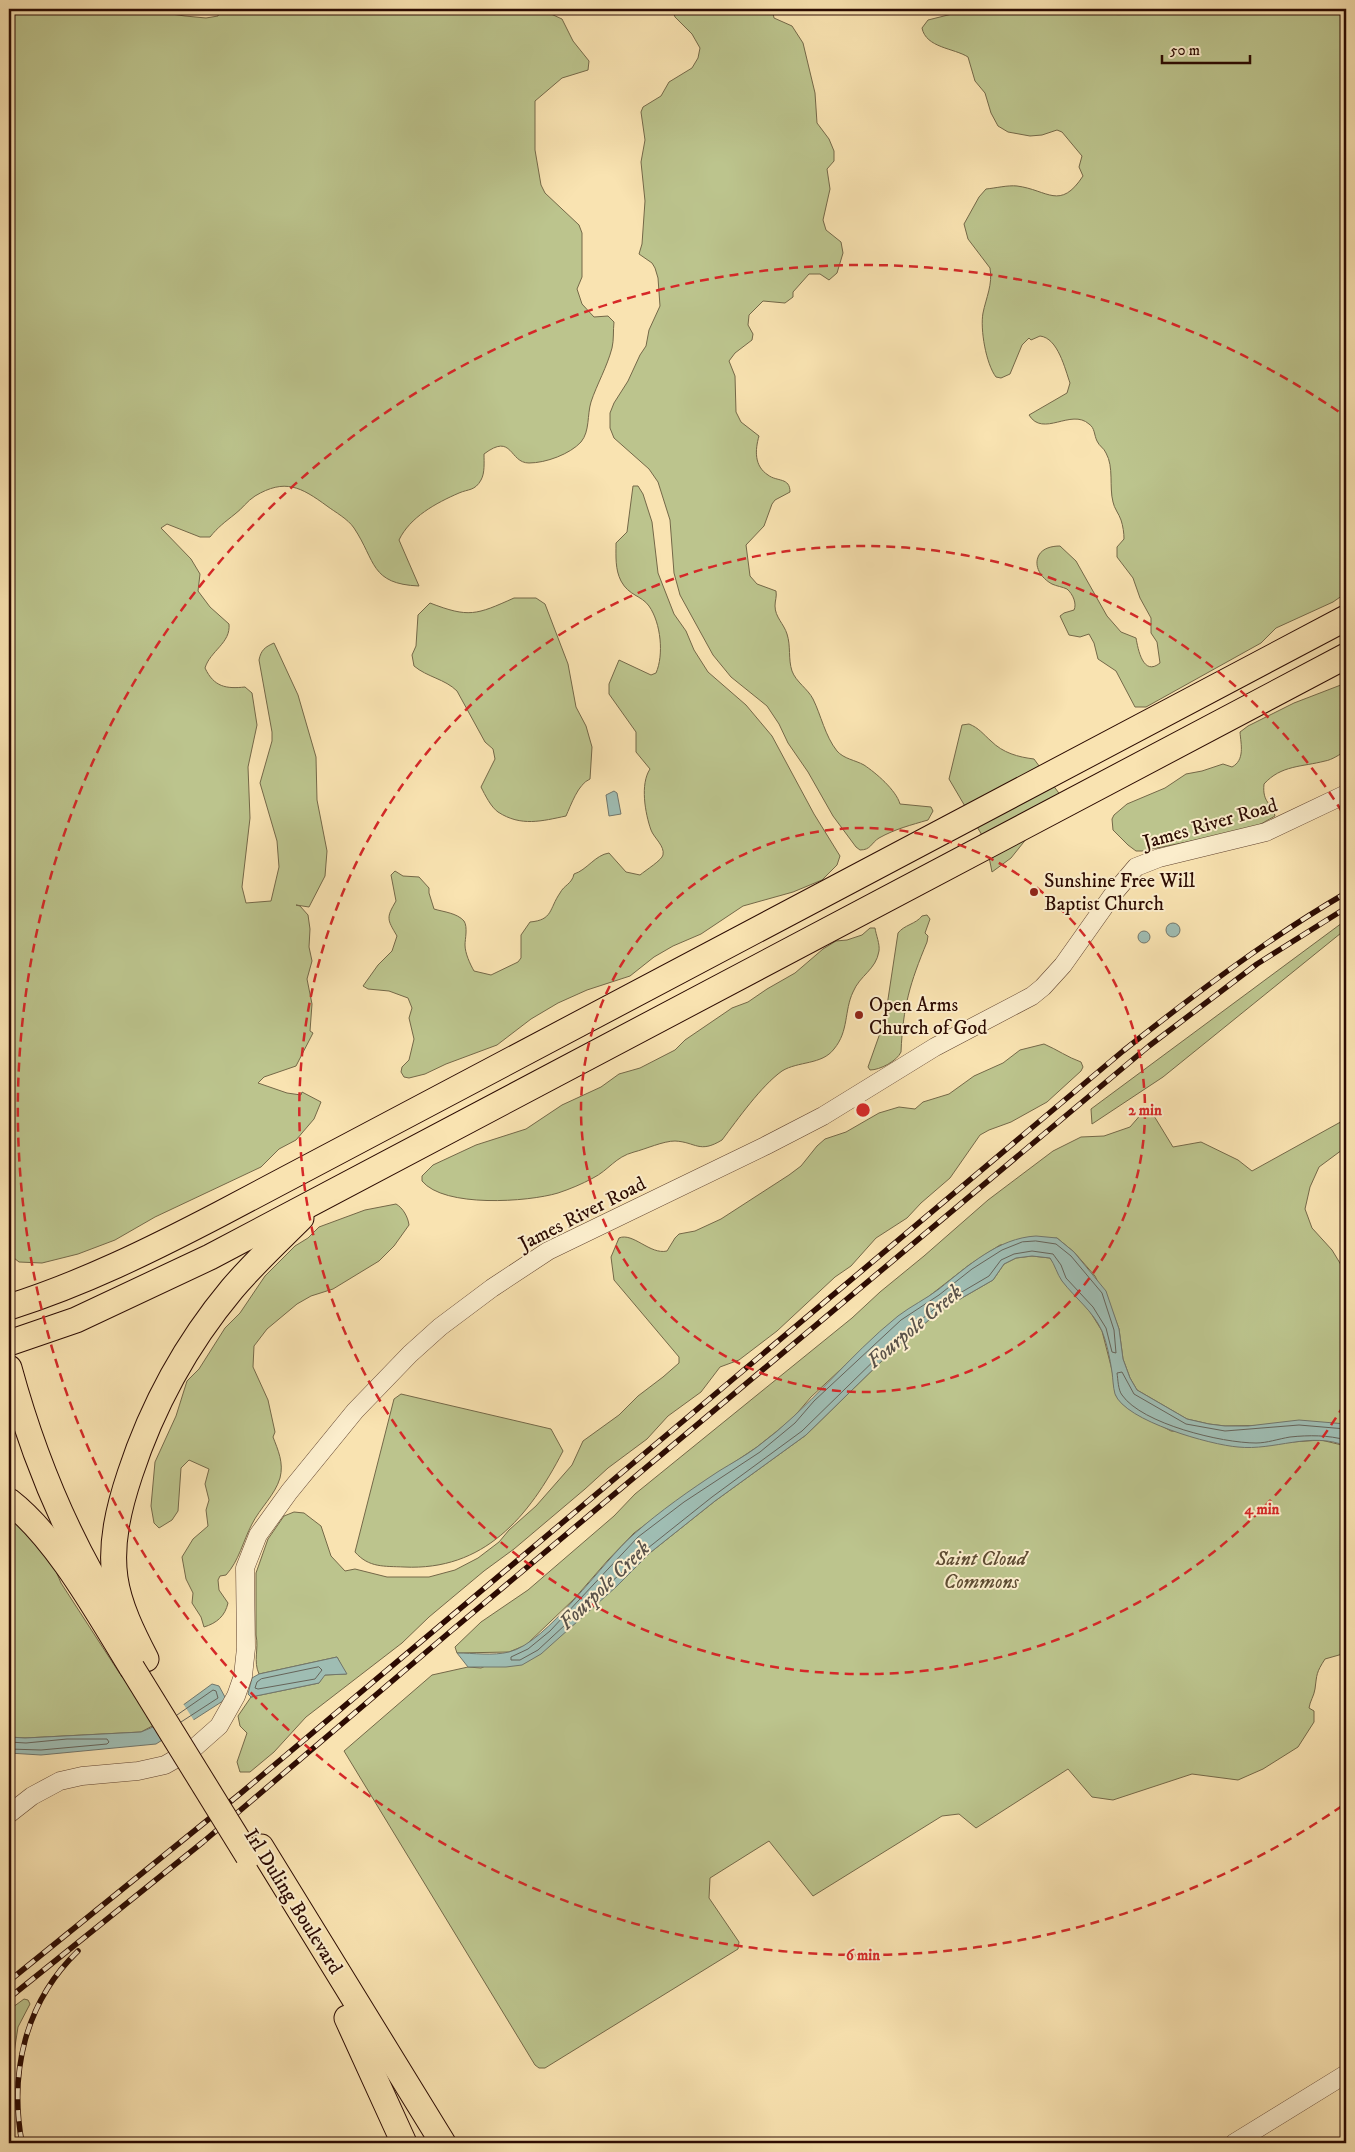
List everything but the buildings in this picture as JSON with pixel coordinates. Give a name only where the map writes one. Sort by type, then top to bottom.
[{"type":"highway","points":[[9,1307],[76,1283],[160,1245],[1346,618]]},
{"type":"highway","points":[[9,1342],[45,1332],[76,1320],[159,1282],[333,1193],[1346,656]]},
{"type":"highway","points":[[139,1663],[119,1596],[114,1561],[114,1542],[121,1504],[142,1442],[174,1373],[212,1315],[252,1266],[304,1216],[333,1193]]},
{"type":"highway","points":[[9,1368],[36,1455],[70,1536],[139,1663]]},
{"type":"highway","points":[[9,1406],[39,1491],[99,1615]]},
{"type":"highway","points":[[9,1501],[44,1536],[99,1615],[139,1663]]},
{"type":"highway","name":"Irl Duling Boulevard","points":[[139,1663],[426,2131]]},
{"type":"highway","name":"Irl Duling Boulevard","points":[[254,1851],[346,2018],[426,2131],[443,2143]]},
{"type":"highway","points":[[346,2018],[404,2143]]},
{"type":"highway","points":[[426,2131],[450,2143]]},
{"type":"street","name":"James River Road","points":[[9,1814],[32,1796],[60,1781],[88,1775],[138,1771],[165,1765],[193,1750],[219,1726],[236,1696],[243,1676],[246,1648],[245,1568],[258,1535],[289,1492],[355,1411],[410,1354],[440,1327],[492,1288],[548,1251],[822,1116],[935,1048],[1032,996],[1043,988],[1063,965],[1114,893],[1136,867],[1159,858],[1266,832],[1346,794]]},
{"type":"street","points":[[1234,2143],[1346,2074]]},
{"type":"green space","points":[[20,9],[137,9],[206,18],[218,16],[220,9],[540,9],[562,19],[573,41],[589,61],[588,70],[562,78],[535,101],[535,150],[541,185],[545,193],[579,225],[582,233],[582,277],[577,289],[582,304],[594,317],[608,316],[614,322],[612,348],[591,402],[584,438],[564,454],[536,463],[523,462],[506,447],[493,448],[484,454],[483,474],[476,486],[450,497],[424,512],[410,524],[399,540],[419,586],[391,581],[383,575],[376,569],[354,528],[348,522],[309,494],[292,487],[275,487],[255,496],[210,537],[200,537],[167,524],[161,528],[191,559],[200,574],[198,591],[210,607],[229,624],[229,631],[224,642],[211,657],[205,668],[217,683],[232,688],[245,687],[252,693],[257,725],[248,767],[250,818],[242,887],[246,903],[271,901],[279,867],[277,841],[260,783],[272,741],[272,732],[259,660],[264,649],[274,643],[298,695],[316,757],[317,800],[327,851],[325,876],[309,907],[296,905],[300,906],[308,915],[310,929],[309,947],[312,961],[307,979],[312,1004],[310,1031],[313,1033],[296,1066],[264,1077],[258,1083],[287,1093],[301,1095],[302,1092],[321,1102],[314,1119],[296,1140],[279,1149],[261,1167],[155,1217],[115,1240],[78,1254],[42,1263],[19,1262],[9,1254],[9,20]]},
{"type":"green space","points":[[672,9],[772,9],[774,18],[792,26],[803,43],[815,93],[817,123],[829,139],[834,151],[834,161],[827,169],[830,189],[823,220],[826,230],[841,242],[843,253],[837,273],[829,280],[820,274],[809,274],[793,292],[793,297],[785,303],[763,301],[749,315],[748,325],[753,334],[752,340],[735,353],[729,361],[735,376],[736,412],[741,422],[759,436],[756,452],[760,467],[772,477],[788,484],[789,487],[790,492],[775,500],[764,526],[746,545],[750,576],[757,584],[776,591],[775,610],[787,634],[792,671],[796,679],[813,699],[826,732],[840,754],[864,765],[874,772],[890,788],[900,804],[931,807],[933,811],[928,820],[885,835],[864,850],[856,847],[833,816],[767,706],[731,677],[713,655],[680,595],[674,573],[670,520],[658,482],[649,469],[614,438],[610,428],[610,413],[614,403],[646,346],[649,330],[660,306],[658,278],[655,268],[652,263],[639,254],[642,244],[645,201],[641,162],[645,140],[641,112],[643,107],[661,96],[669,82],[692,68],[698,58],[700,48],[692,34],[675,17]]},
{"type":"green space","points":[[963,9],[1103,9],[1119,15],[1135,9],[1346,9],[1346,593],[1333,602],[1276,628],[1261,643],[1146,707],[1135,707],[1116,671],[1098,659],[1094,643],[1089,634],[1080,637],[1069,635],[1060,616],[1074,610],[1075,602],[1073,596],[1067,589],[1052,584],[1039,571],[1037,559],[1039,555],[1045,549],[1060,546],[1076,561],[1107,616],[1121,632],[1136,638],[1142,660],[1145,664],[1149,667],[1160,663],[1157,642],[1151,633],[1151,618],[1140,598],[1133,578],[1117,557],[1117,547],[1124,539],[1124,534],[1121,520],[1113,502],[1111,471],[1105,451],[1098,443],[1092,428],[1082,420],[1074,419],[1042,424],[1035,421],[1029,415],[1067,393],[1070,383],[1060,355],[1052,342],[1040,336],[1031,340],[1029,338],[1022,345],[1010,374],[1001,378],[996,377],[992,371],[982,328],[983,313],[990,285],[990,268],[968,239],[964,224],[979,197],[986,189],[1013,186],[1028,188],[1053,196],[1067,193],[1075,187],[1083,176],[1079,167],[1082,156],[1062,132],[1057,130],[1042,135],[1030,136],[1008,132],[998,126],[991,113],[985,93],[975,81],[968,57],[935,44],[929,40],[922,28],[928,20],[960,12]]},
{"type":"green space","points":[[633,486],[638,486],[643,494],[652,522],[658,573],[674,614],[686,631],[694,650],[708,672],[746,705],[772,736],[814,814],[840,856],[837,865],[822,880],[793,892],[743,906],[701,934],[673,946],[654,957],[630,976],[587,990],[558,1003],[531,1019],[497,1045],[425,1074],[409,1078],[404,1077],[401,1072],[402,1067],[409,1060],[414,1039],[409,1018],[412,1008],[408,998],[389,991],[368,989],[363,986],[378,965],[392,951],[397,936],[389,919],[396,901],[391,875],[395,871],[403,876],[419,877],[429,888],[434,909],[454,914],[464,921],[466,930],[465,948],[474,971],[491,975],[518,962],[521,958],[521,935],[530,922],[543,919],[550,913],[556,899],[572,880],[574,874],[604,854],[609,853],[626,872],[640,875],[663,855],[661,845],[652,833],[645,807],[645,782],[650,769],[636,752],[636,732],[609,694],[609,684],[619,660],[651,675],[656,673],[660,657],[659,630],[653,613],[646,602],[631,593],[624,586],[617,567],[616,543],[627,532]]},
{"type":"green space","points":[[514,598],[536,598],[545,604],[568,664],[576,707],[586,726],[592,747],[590,779],[578,790],[566,816],[532,822],[507,817],[498,812],[488,801],[481,787],[495,759],[493,749],[485,742],[457,691],[414,666],[412,655],[416,646],[418,615],[430,603],[454,611],[472,612],[490,608]]},
{"type":"green space","points":[[1346,683],[1346,751],[1328,760],[1277,773],[1264,784],[1264,795],[1275,816],[1252,829],[1142,851],[1136,851],[1113,830],[1112,819],[1114,815],[1127,804],[1165,788],[1186,774],[1223,764],[1232,767],[1236,764],[1241,756],[1240,732],[1248,726],[1294,703]]},
{"type":"green space","points":[[969,724],[1006,751],[1017,756],[1034,759],[1069,807],[1027,838],[1011,858],[992,872],[986,842],[949,779],[962,725]]},
{"type":"green space","points":[[927,915],[930,919],[925,933],[928,936],[927,942],[908,995],[901,1052],[896,1059],[888,1064],[870,1070],[868,1067],[885,1019],[898,933],[922,916]]},
{"type":"green space","points":[[1346,920],[1346,929],[1163,1077],[1092,1124],[1091,1109]]},
{"type":"green space","points":[[870,928],[875,928],[879,951],[875,963],[853,992],[839,1042],[823,1058],[788,1068],[774,1077],[750,1103],[722,1140],[703,1147],[675,1141],[660,1144],[627,1154],[599,1175],[576,1186],[558,1193],[527,1199],[487,1200],[448,1196],[433,1190],[422,1181],[422,1176],[433,1165],[476,1145],[526,1129],[562,1105],[601,1087],[619,1074],[640,1068],[675,1050],[685,1040],[732,1008],[748,1002],[795,973],[823,949],[836,941],[862,935]]},
{"type":"green space","points":[[1044,1044],[1081,1062],[1083,1067],[1081,1071],[1047,1102],[1011,1122],[980,1135],[950,1178],[907,1218],[876,1238],[851,1266],[835,1277],[777,1331],[739,1360],[720,1367],[701,1392],[668,1416],[647,1439],[608,1468],[514,1549],[484,1571],[429,1617],[402,1643],[306,1717],[274,1752],[250,1772],[240,1772],[237,1762],[247,1733],[240,1726],[238,1716],[251,1697],[319,1683],[324,1675],[346,1674],[337,1657],[259,1674],[257,1669],[256,1573],[268,1539],[284,1516],[294,1512],[304,1513],[321,1526],[331,1556],[345,1571],[355,1569],[387,1577],[429,1577],[455,1570],[478,1558],[499,1542],[509,1530],[536,1506],[572,1465],[583,1441],[619,1415],[638,1396],[679,1363],[679,1357],[614,1280],[611,1257],[619,1238],[630,1238],[654,1250],[667,1251],[679,1234],[695,1231],[721,1219],[789,1175],[801,1166],[825,1139],[846,1132],[879,1113],[899,1107],[915,1109],[923,1102],[949,1094],[974,1076],[1003,1063],[1020,1050]]},
{"type":"green space","points":[[1151,1111],[1173,1147],[1201,1142],[1238,1160],[1252,1171],[1346,1119],[1346,1147],[1319,1167],[1310,1187],[1305,1209],[1312,1228],[1332,1250],[1346,1273],[1346,1424],[1225,1426],[1187,1419],[1137,1390],[1123,1359],[1119,1329],[1113,1313],[1095,1276],[1074,1252],[1057,1238],[1000,1245],[969,1265],[869,1343],[811,1397],[792,1419],[757,1447],[681,1498],[634,1533],[574,1599],[526,1645],[509,1652],[457,1653],[455,1647],[481,1622],[528,1590],[614,1516],[635,1494],[852,1318],[988,1200],[1053,1151],[1081,1137],[1104,1136],[1130,1127],[1143,1112]]},
{"type":"green space","points":[[396,1204],[405,1213],[409,1225],[394,1246],[379,1261],[333,1289],[311,1296],[297,1304],[267,1329],[254,1346],[253,1367],[268,1400],[275,1432],[273,1437],[281,1462],[280,1478],[271,1496],[252,1524],[234,1564],[226,1575],[220,1576],[218,1580],[219,1590],[228,1603],[225,1612],[217,1621],[204,1627],[201,1617],[192,1603],[193,1593],[186,1579],[182,1557],[193,1539],[208,1526],[206,1510],[209,1500],[205,1484],[209,1469],[189,1460],[181,1468],[178,1511],[172,1520],[159,1528],[154,1523],[151,1506],[155,1462],[176,1416],[187,1381],[199,1369],[225,1328],[240,1313],[265,1276],[295,1246],[308,1238],[319,1227],[365,1210]]},
{"type":"green space","name":"Saint Cloud Commons","points":[[1032,1256],[1050,1258],[1057,1267],[1062,1280],[1089,1310],[1102,1331],[1112,1370],[1116,1396],[1126,1407],[1171,1431],[1291,1442],[1321,1440],[1346,1446],[1346,1653],[1325,1659],[1318,1671],[1309,1708],[1314,1711],[1314,1722],[1298,1747],[1263,1769],[1238,1780],[1192,1774],[1113,1800],[1092,1797],[1068,1769],[976,1828],[959,1814],[942,1816],[813,1896],[769,1841],[710,1878],[709,1898],[739,1942],[738,1949],[545,2068],[539,2068],[535,2065],[344,1751],[432,1675],[468,1667],[481,1668],[571,1627],[651,1552],[715,1501],[806,1435],[893,1350],[941,1310],[993,1280],[1004,1264],[1016,1258]]},
{"type":"green space","points":[[401,1394],[551,1429],[563,1451],[535,1498],[519,1518],[501,1535],[480,1549],[458,1560],[432,1566],[383,1566],[371,1564],[355,1552],[394,1399]]},
{"type":"green space","points":[[9,1519],[14,1520],[52,1562],[61,1583],[120,1674],[124,1672],[156,1724],[141,1732],[25,1738],[9,1737]]},
{"type":"green space","points":[[24,1999],[28,2000],[30,2004],[18,2027],[9,2085],[9,2010]]},
{"type":"water","points":[[614,791],[617,793],[621,814],[609,816],[606,795]]},
{"type":"water","points":[[1173,923],[1178,925],[1180,930],[1178,935],[1173,937],[1168,935],[1166,930],[1168,925]]},
{"type":"water","points":[[1142,931],[1146,931],[1150,937],[1146,943],[1142,943],[1138,939],[1138,935]]},
{"type":"water","name":"Fourpole Creek","points":[[1036,1236],[1057,1238],[1074,1252],[1106,1291],[1119,1329],[1123,1359],[1137,1390],[1187,1419],[1209,1424],[1248,1426],[1299,1420],[1346,1424],[1346,1446],[1319,1440],[1252,1447],[1225,1445],[1170,1430],[1135,1413],[1122,1404],[1115,1394],[1108,1351],[1098,1324],[1062,1281],[1050,1258],[1032,1256],[1016,1258],[1004,1264],[993,1280],[941,1310],[893,1350],[806,1435],[715,1501],[651,1552],[616,1587],[541,1654],[522,1665],[468,1667],[457,1653],[490,1654],[509,1652],[540,1634],[634,1534],[675,1501],[776,1432],[862,1348],[898,1316],[934,1293],[972,1263],[996,1248],[1022,1238]]},
{"type":"water","points":[[337,1657],[347,1674],[325,1675],[319,1683],[251,1697],[248,1694],[252,1678],[259,1674]]},
{"type":"water","points":[[212,1684],[219,1686],[226,1699],[156,1744],[41,1755],[9,1753],[9,1737],[25,1738],[141,1732],[153,1727]]},
{"type":"pier","points":[[182,1702],[195,1722],[166,1740],[155,1722]]},
{"type":"railway","points":[[9,1981],[241,1793],[1123,1051],[1232,968],[1288,929],[1346,893]]},
{"type":"railway","points":[[9,1998],[203,1842],[451,1631],[1149,1046],[1257,964],[1346,908]]},
{"type":"railway","points":[[22,2143],[18,2117],[18,2091],[20,2065],[25,2040],[45,1993],[60,1971],[78,1951]]},
{"type":"place","name":"Sunshine Free Will Baptist Church","points":[[1034,892]]},
{"type":"place","name":"Open Arms Church of God","points":[[859,1015]]}]
